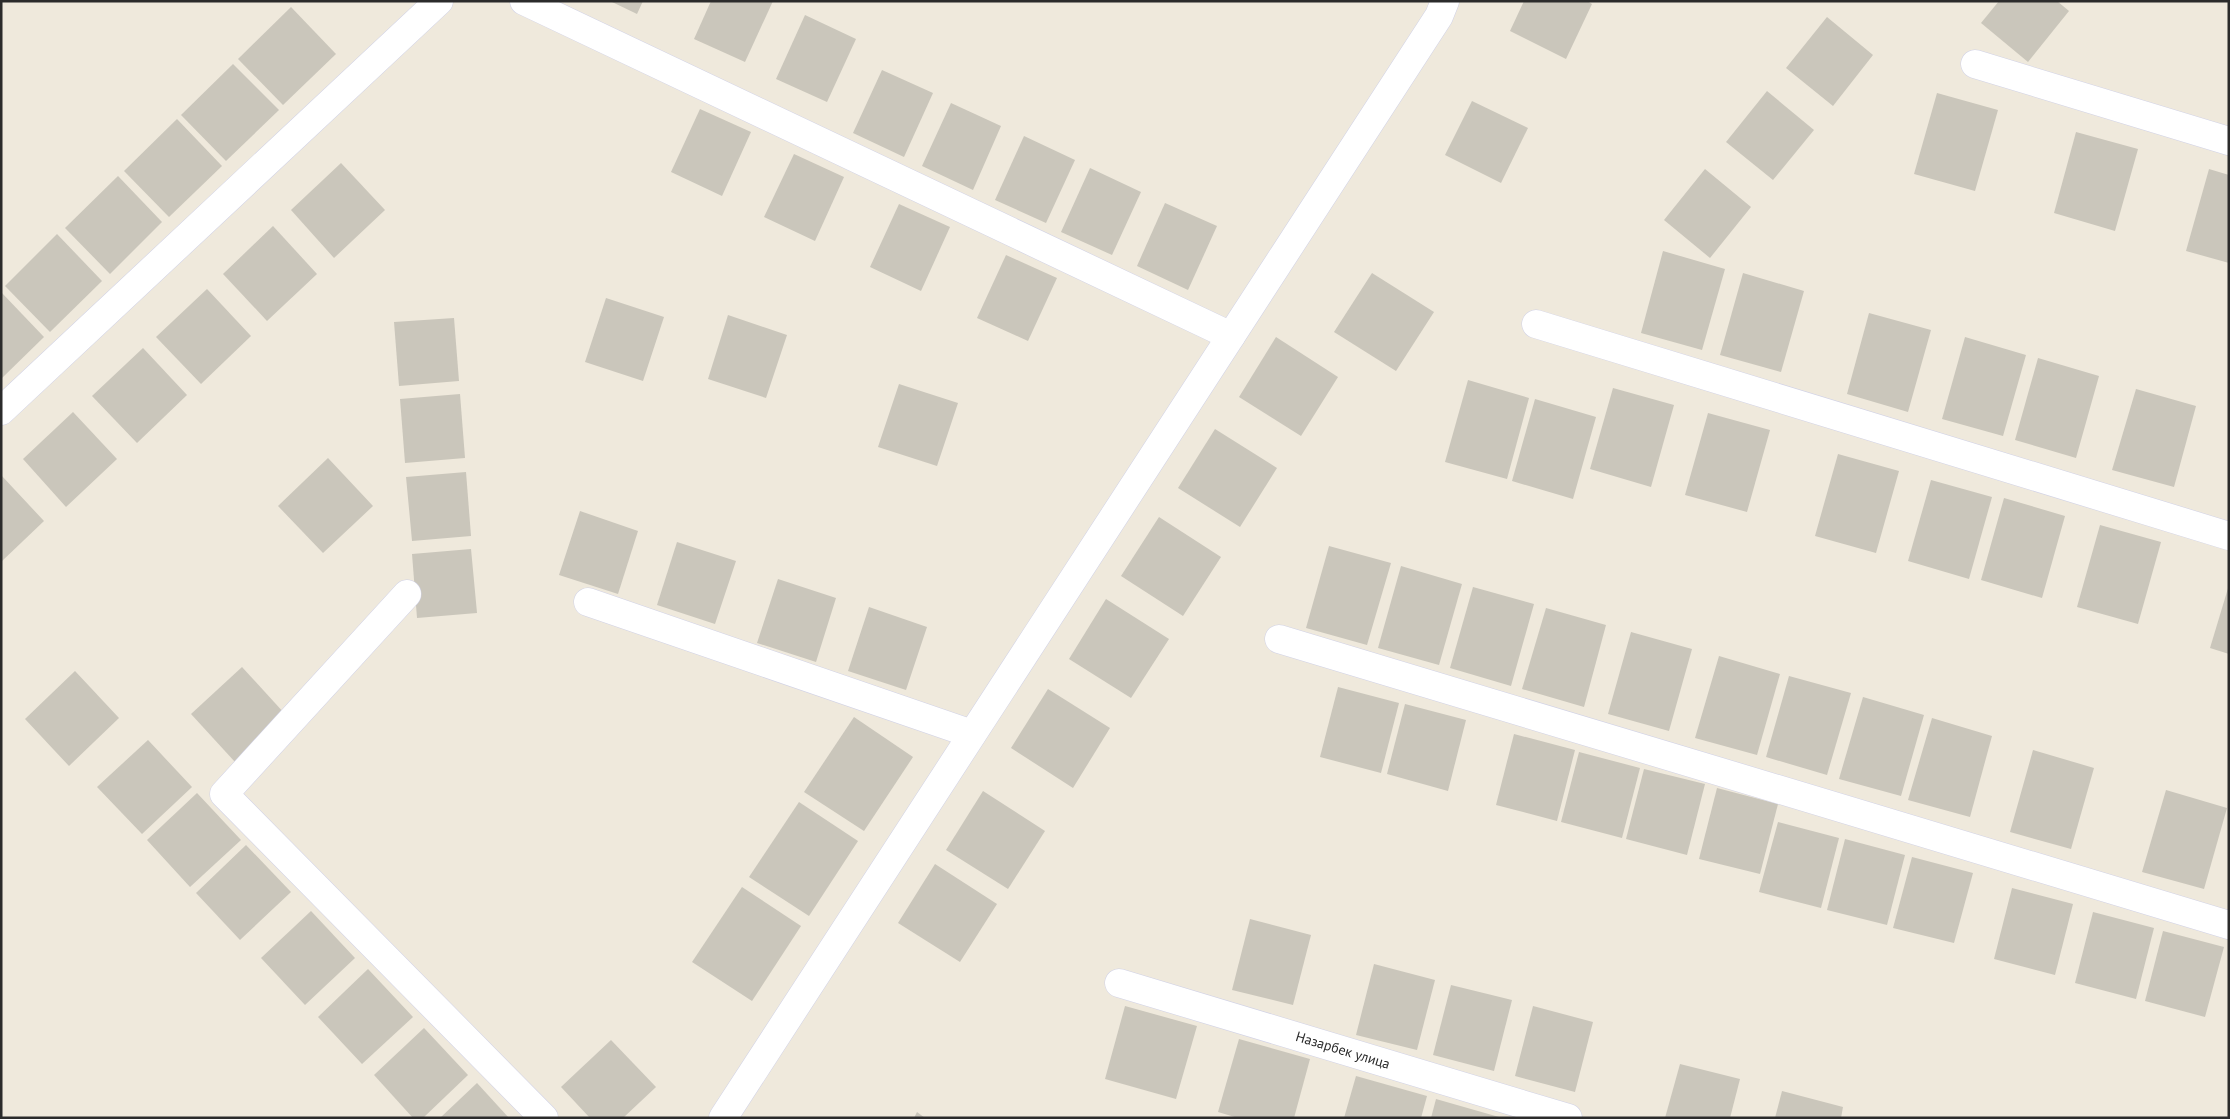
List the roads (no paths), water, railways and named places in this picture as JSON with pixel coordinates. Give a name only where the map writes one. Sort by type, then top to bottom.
[{"type":"street","points":[[1,411],[439,1]]},
{"type":"street","points":[[524,1],[1231,336]]},
{"type":"street","points":[[723,1118],[1439,16],[1445,1]]},
{"type":"street","points":[[1975,64],[2229,141]]},
{"type":"street","points":[[1536,324],[2229,536]]},
{"type":"street","points":[[407,594],[224,794],[544,1118]]},
{"type":"street","points":[[588,602],[972,734]]},
{"type":"street","points":[[1280,639],[2229,926]]},
{"type":"street","name":"Назарбек улица","points":[[1119,983],[1568,1118]]}]
